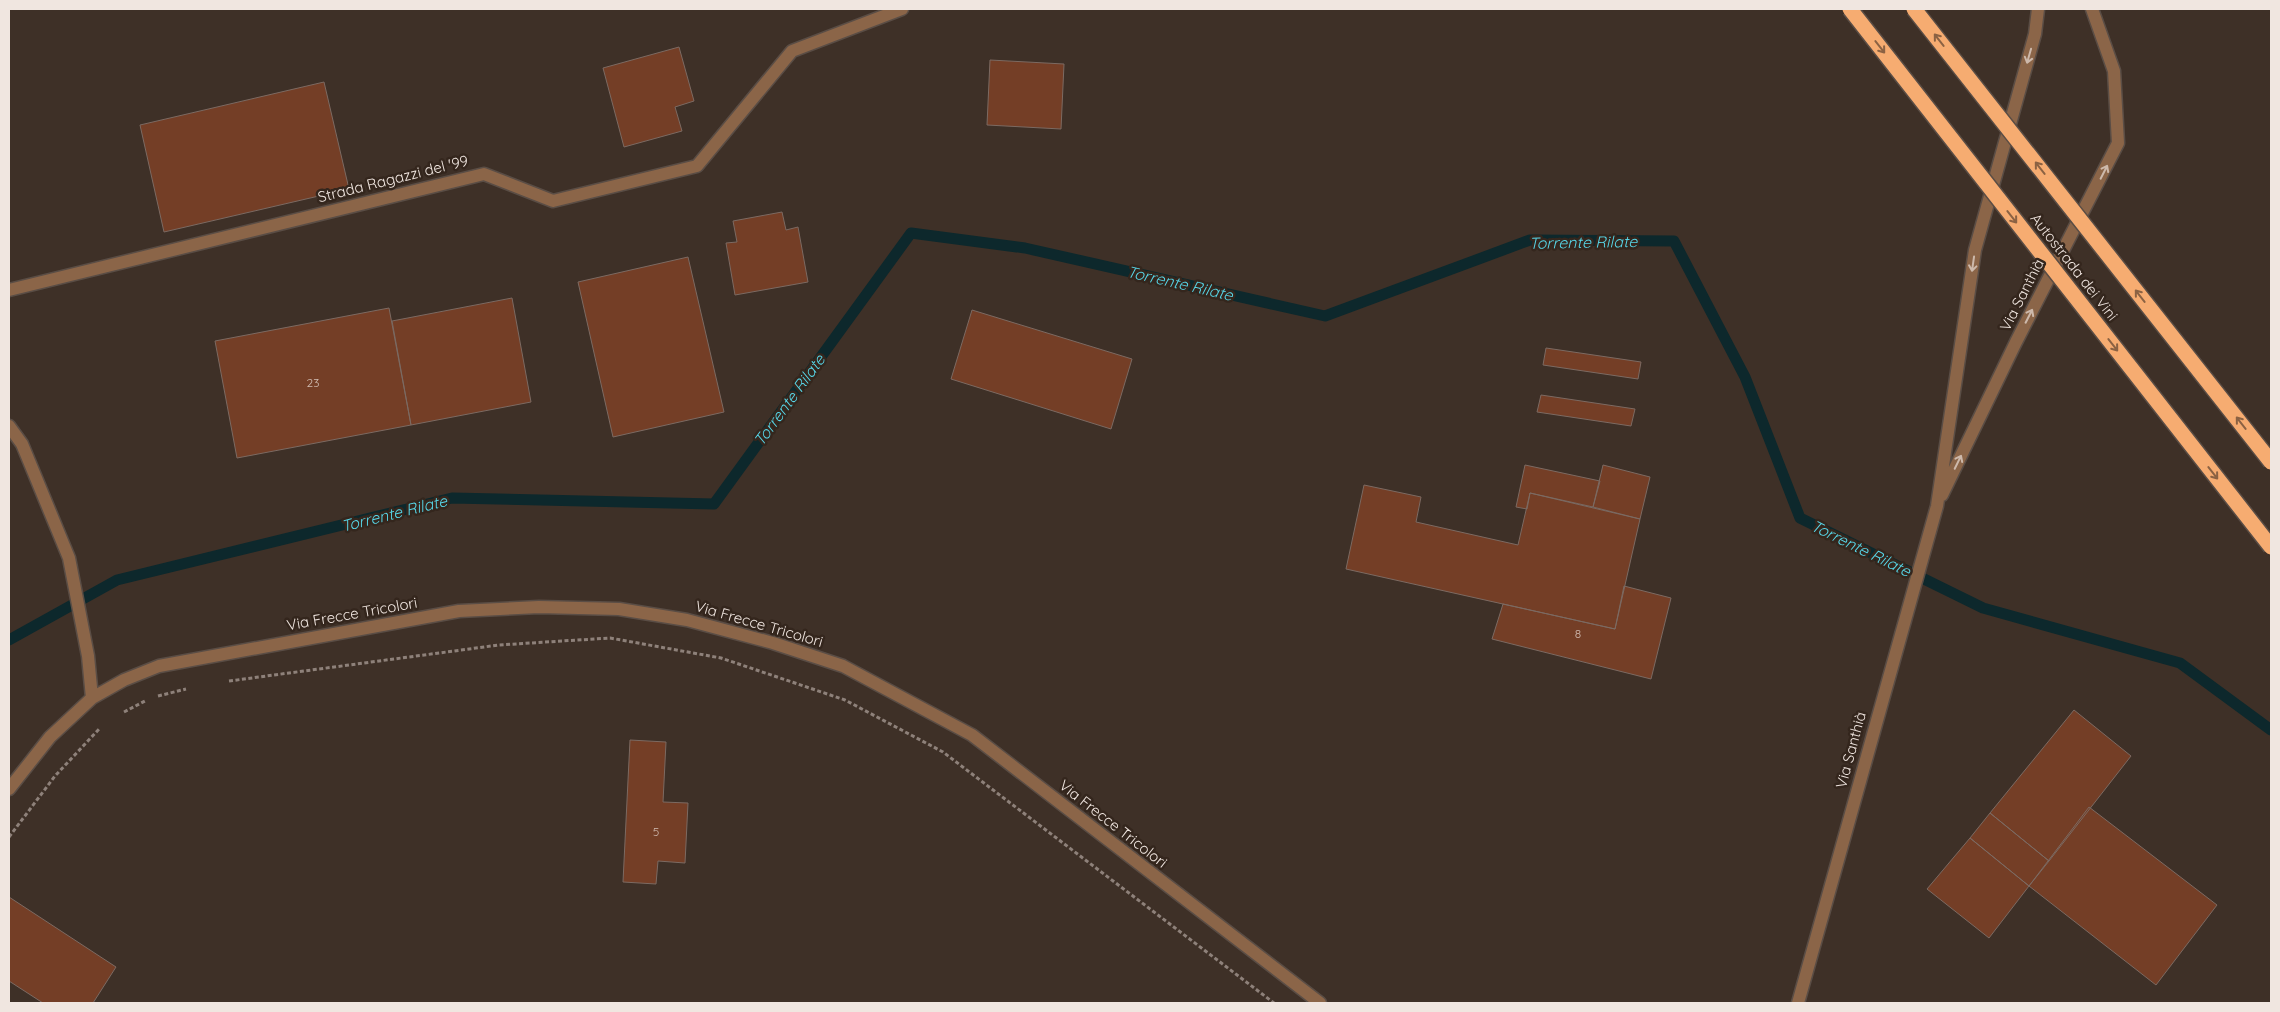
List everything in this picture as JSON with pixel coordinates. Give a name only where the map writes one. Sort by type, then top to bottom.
[{"type":"highway","name":"Autostrada dei Vini","points":[[1850,9],[2271,547]]},
{"type":"highway","points":[[1914,9],[2271,462]]},
{"type":"street","name":"Strada Ragazzi del '99","points":[[9,290],[484,174],[553,201],[697,166],[792,51],[902,9]]},
{"type":"street","name":"Via Santhià","points":[[1798,1003],[1898,639],[1937,506],[1975,250],[2035,34],[2038,9]]},
{"type":"street","name":"Via Santhià","points":[[1937,506],[2016,342],[2118,143],[2114,71],[2092,9]]},
{"type":"street","points":[[9,426],[22,444],[69,558],[88,656],[92,698],[50,737],[9,789]]},
{"type":"street","name":"Via Frecce Tricolori","points":[[92,698],[124,680],[159,666],[459,611],[538,607],[619,609],[687,620],[773,643],[843,666],[972,736],[1320,1003]]},
{"type":"path","points":[[220,683],[379,659],[499,645],[610,638],[721,658],[845,700],[943,752],[1274,1003]]},
{"type":"path","points":[[123,712],[153,697],[193,687]]},
{"type":"path","points":[[9,837],[55,776],[101,727]]},
{"type":"building","points":[[679,47],[694,101],[675,107],[682,131],[624,147],[603,68]]},
{"type":"building","points":[[990,60],[1064,64],[1061,129],[987,125]]},
{"type":"building","points":[[324,82],[349,189],[164,232],[140,125]]},
{"type":"building","points":[[782,212],[786,230],[798,227],[808,282],[735,295],[726,243],[737,242],[733,221]]},
{"type":"building","points":[[688,257],[724,412],[613,437],[578,282]]},
{"type":"building","points":[[512,298],[531,402],[411,425],[392,321]]},
{"type":"building","points":[[389,308],[411,425],[237,458],[215,341]]},
{"type":"building","points":[[972,310],[1132,359],[1111,429],[951,379]]},
{"type":"building","points":[[1546,348],[1641,362],[1638,379],[1543,365]]},
{"type":"building","points":[[1541,395],[1635,409],[1631,426],[1537,412]]},
{"type":"building","points":[[1525,465],[1600,481],[1593,507],[1530,493],[1527,509],[1516,507]]},
{"type":"building","points":[[1603,465],[1650,477],[1640,519],[1593,507]]},
{"type":"building","points":[[1364,485],[1421,497],[1416,522],[1518,545],[1530,493],[1640,519],[1615,629],[1346,569]]},
{"type":"building","points":[[1624,586],[1671,598],[1651,679],[1492,639],[1503,604],[1615,629]]},
{"type":"building","points":[[2074,710],[2131,756],[2049,861],[1990,813]]},
{"type":"building","points":[[630,740],[666,742],[663,802],[688,803],[685,863],[658,861],[656,884],[623,882]]},
{"type":"building","points":[[2089,807],[2217,905],[2156,985],[2029,886]]},
{"type":"building","points":[[1990,813],[2049,861],[2029,886],[1970,838]]},
{"type":"building","points":[[1970,838],[2029,886],[1989,938],[1927,889]]},
{"type":"building","points":[[9,897],[116,967],[93,1003],[43,1003],[9,981]]},
{"type":"waterway","name":"Torrente Rilate","points":[[9,640],[117,580],[452,498],[714,504],[911,233],[1025,248],[1325,316],[1530,240],[1674,241],[1745,377],[1800,518],[1983,608],[2180,663],[2271,730]]}]
